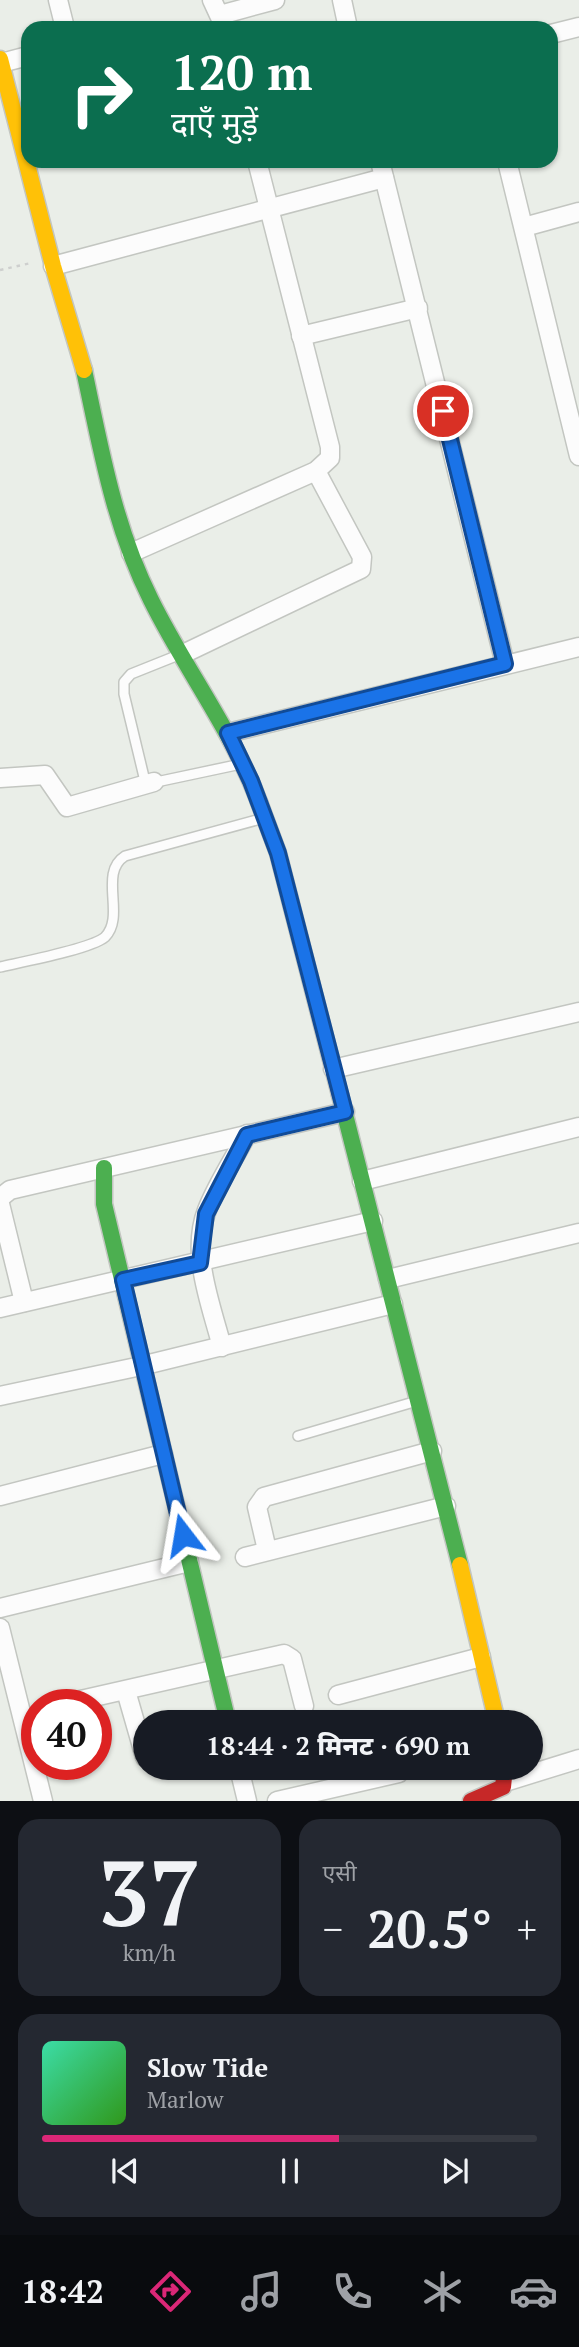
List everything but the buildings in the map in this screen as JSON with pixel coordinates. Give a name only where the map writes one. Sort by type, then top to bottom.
[{"type":"street","points":[[58,0],[63,21]]},
{"type":"street","points":[[219,14],[275,0]]},
{"type":"street","points":[[342,0],[346,21]]},
{"type":"street","points":[[558,32],[579,27]]},
{"type":"street","points":[[21,57],[1,61],[4,84],[21,147]]},
{"type":"street","points":[[27,168],[78,345],[116,518],[151,600],[243,764],[278,853],[446,1506],[494,1710]]},
{"type":"street","points":[[131,554],[316,471],[326,463],[331,454],[259,168]]},
{"type":"street","points":[[509,168],[579,456]]},
{"type":"street","points":[[52,262],[268,208],[382,170],[505,664]]},
{"type":"street","points":[[524,227],[579,212]]},
{"type":"street","points":[[301,335],[418,308]]},
{"type":"street","points":[[561,378],[579,374]]},
{"type":"street","points":[[183,654],[360,569],[362,556],[316,471]]},
{"type":"street","points":[[228,733],[579,648]]},
{"type":"street","points":[[0,778],[45,775],[67,807],[154,782]]},
{"type":"street","points":[[333,1069],[579,1012]]},
{"type":"street","points":[[0,1198],[10,1190],[345,1112]]},
{"type":"street","points":[[362,1181],[579,1127]]},
{"type":"street","points":[[222,1347],[200,1263],[206,1214],[247,1135]]},
{"type":"street","points":[[104,1168],[104,1204],[225,1710]]},
{"type":"street","points":[[0,1204],[24,1302]]},
{"type":"street","points":[[0,1308],[373,1221]]},
{"type":"street","points":[[388,1279],[579,1233]]},
{"type":"street","points":[[0,1396],[141,1366],[393,1304]]},
{"type":"street","points":[[267,1550],[257,1507],[264,1497],[432,1451]]},
{"type":"street","points":[[0,1496],[163,1454]]},
{"type":"street","points":[[245,1557],[446,1506]]},
{"type":"street","points":[[0,1608],[189,1562]]},
{"type":"street","points":[[0,1628],[21,1691]]},
{"type":"street","points":[[112,1694],[284,1654],[292,1659],[304,1706]]},
{"type":"street","points":[[338,1695],[481,1657]]},
{"type":"street","points":[[127,1691],[133,1713]]},
{"type":"street","points":[[543,1767],[579,1759]]},
{"type":"street","points":[[39,1780],[43,1801]]},
{"type":"street","points":[[242,1780],[247,1801]]},
{"type":"street","points":[[277,1801],[369,1780]]},
{"type":"street","points":[[471,1801],[499,1790],[503,1780]]},
{"type":"lane","points":[[183,654],[131,674],[123,687],[142,773],[154,782],[243,764]]},
{"type":"lane","points":[[0,967],[92,943],[106,935],[112,922],[114,871],[116,864],[125,856],[265,817]]},
{"type":"lane","points":[[298,1436],[419,1401]]},
{"type":"path","points":[[0,270],[52,262]]},
{"type":"traffic: fast","points":[[84,370],[110,487],[138,572],[164,626],[236,750],[259,802]]},
{"type":"traffic: fast","points":[[340,1095],[460,1565]]},
{"type":"traffic: fast","points":[[104,1168],[104,1204],[225,1710]]},
{"type":"traffic: slow","points":[[0,59],[21,141]]},
{"type":"traffic: slow","points":[[28,168],[84,370]]},
{"type":"traffic: slow","points":[[460,1565],[494,1710]]},
{"type":"traffic: jam","points":[[259,802],[278,853],[340,1095]]},
{"type":"traffic: jam","points":[[471,1801],[503,1787],[504,1780]]},
{"type":"route","points":[[183,1535],[141,1366],[123,1280],[200,1263],[206,1214],[247,1135],[345,1112],[278,853],[251,781],[228,733],[505,664],[443,411]]}]
